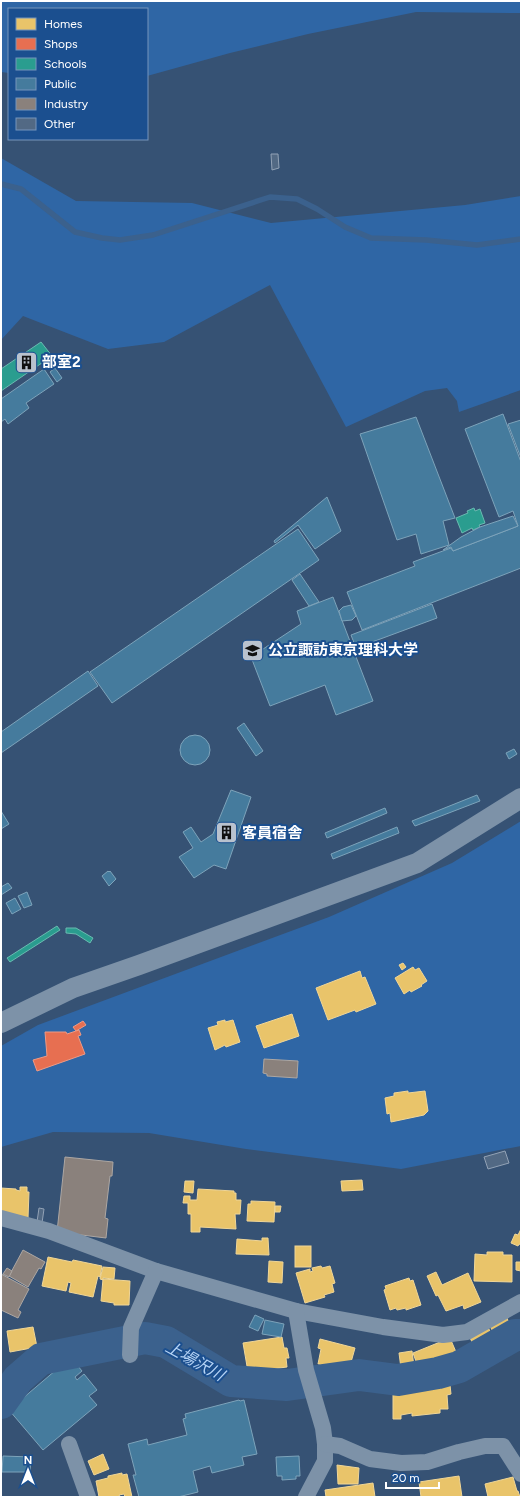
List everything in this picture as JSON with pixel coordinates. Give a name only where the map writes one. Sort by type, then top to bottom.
[{"type":"street","points":[[1,1023],[73,988],[416,863],[521,798]]},
{"type":"street","points":[[1,1218],[49,1231],[156,1271],[296,1311],[383,1327],[442,1336],[467,1332],[521,1302]]},
{"type":"street","points":[[130,1355],[131,1328],[156,1271]]},
{"type":"street","points":[[296,1311],[306,1370],[323,1428],[325,1444],[325,1461],[306,1497]]},
{"type":"street","points":[[69,1444],[88,1497]]},
{"type":"street","points":[[325,1444],[340,1446],[370,1459],[401,1463],[426,1462],[485,1446],[503,1446],[521,1474]]},
{"type":"shaded area","points":[[1,1],[521,1],[521,13],[416,12],[308,34],[230,53],[148,76],[148,8],[8,8],[8,73],[1,72]]},
{"type":"shaded area","points":[[1,158],[76,201],[192,203],[271,223],[465,205],[521,196],[521,390],[459,412],[457,401],[447,388],[425,391],[346,427],[270,285],[164,342],[108,349],[23,316],[1,340]]},
{"type":"shaded area","points":[[521,821],[521,1146],[401,1169],[246,1149],[149,1133],[53,1132],[1,1147],[1,1046],[38,1025],[329,917],[452,863]]},
{"type":"building: Homes","points":[[403,963],[406,967],[402,970],[399,965]]},
{"type":"building: Homes","points":[[413,967],[415,970],[419,968],[427,981],[421,985],[422,986],[411,992],[410,990],[404,994],[395,978]]},
{"type":"building: Homes","points":[[360,971],[362,978],[365,977],[376,1004],[356,1012],[355,1010],[328,1020],[316,988]]},
{"type":"building: Homes","points":[[292,1014],[299,1036],[264,1048],[256,1026]]},
{"type":"building: Homes","points":[[225,1020],[225,1022],[233,1020],[240,1042],[226,1047],[225,1045],[215,1050],[208,1028],[218,1025],[217,1022]]},
{"type":"building: Homes","points":[[408,1091],[408,1093],[425,1091],[428,1111],[424,1115],[391,1122],[390,1113],[387,1114],[385,1098],[394,1096],[394,1093]]},
{"type":"building: Homes","points":[[362,1180],[363,1190],[342,1191],[341,1181]]},
{"type":"building: Homes","points":[[185,1181],[194,1181],[193,1193],[184,1192]]},
{"type":"building: Homes","points":[[20,1187],[27,1187],[27,1192],[29,1192],[28,1218],[1,1216],[1,1188],[16,1189],[20,1191]]},
{"type":"building: Homes","points":[[198,1189],[234,1191],[234,1193],[236,1193],[236,1200],[241,1200],[240,1214],[235,1214],[236,1229],[200,1227],[200,1232],[191,1232],[191,1214],[188,1214],[188,1203],[183,1203],[184,1196],[190,1196],[190,1200],[197,1200]]},
{"type":"building: Homes","points":[[251,1201],[275,1202],[274,1222],[247,1221],[248,1204],[251,1204]]},
{"type":"building: Homes","points":[[275,1206],[281,1206],[280,1212],[275,1212]]},
{"type":"building: Homes","points":[[521,1229],[521,1245],[519,1244],[518,1246],[511,1243],[515,1234],[518,1235]]},
{"type":"building: Homes","points":[[262,1238],[268,1238],[269,1255],[236,1254],[237,1239],[262,1241]]},
{"type":"building: Homes","points":[[295,1246],[311,1246],[311,1267],[295,1267]]},
{"type":"building: Homes","points":[[487,1252],[503,1252],[503,1255],[512,1255],[512,1282],[474,1281],[475,1254],[487,1255]]},
{"type":"building: Homes","points":[[48,1257],[102,1266],[93,1297],[69,1292],[71,1283],[68,1282],[66,1291],[42,1286]]},
{"type":"building: Homes","points":[[269,1261],[283,1262],[282,1283],[268,1282]]},
{"type":"building: Homes","points":[[516,1262],[521,1262],[521,1271],[516,1270]]},
{"type":"building: Homes","points":[[321,1266],[322,1268],[330,1266],[335,1283],[332,1284],[334,1292],[324,1295],[325,1297],[305,1303],[296,1273],[310,1269],[310,1272],[313,1271],[312,1268]]},
{"type":"building: Homes","points":[[103,1267],[115,1268],[114,1279],[100,1279]]},
{"type":"building: Homes","points":[[436,1272],[442,1285],[468,1273],[481,1302],[464,1309],[463,1305],[446,1311],[438,1295],[436,1296],[427,1276]]},
{"type":"building: Homes","points":[[409,1278],[410,1281],[413,1280],[421,1305],[406,1310],[406,1308],[397,1310],[396,1308],[390,1310],[384,1290],[386,1289],[385,1286]]},
{"type":"building: Homes","points":[[103,1279],[130,1281],[129,1305],[114,1305],[114,1303],[101,1301]]},
{"type":"building: Homes","points":[[504,1311],[512,1330],[496,1337],[486,1319]]},
{"type":"building: Homes","points":[[484,1320],[491,1333],[472,1342],[466,1329]]},
{"type":"building: Homes","points":[[33,1327],[37,1347],[10,1352],[7,1331]]},
{"type":"building: Homes","points":[[282,1337],[284,1348],[287,1348],[289,1358],[286,1358],[287,1367],[248,1372],[243,1343]]},
{"type":"building: Homes","points":[[450,1338],[459,1359],[418,1375],[414,1365],[417,1364],[413,1353]]},
{"type":"building: Homes","points":[[320,1339],[355,1348],[348,1373],[320,1366],[320,1364],[318,1364],[321,1349],[318,1348]]},
{"type":"building: Homes","points":[[412,1351],[415,1375],[402,1376],[399,1353]]},
{"type":"building: Homes","points":[[410,1384],[410,1390],[450,1385],[451,1394],[447,1395],[448,1409],[440,1409],[440,1413],[412,1416],[412,1413],[401,1415],[401,1419],[393,1419],[393,1386]]},
{"type":"building: Homes","points":[[103,1454],[109,1469],[94,1475],[88,1461]]},
{"type":"building: Homes","points":[[337,1465],[359,1468],[358,1484],[338,1484]]},
{"type":"building: Homes","points":[[122,1473],[122,1475],[127,1474],[132,1497],[125,1497],[124,1494],[119,1495],[120,1497],[99,1497],[96,1481],[108,1478],[108,1476]]},
{"type":"building: Homes","points":[[459,1476],[462,1497],[421,1497],[419,1482]]},
{"type":"building: Homes","points":[[513,1477],[520,1497],[488,1497],[485,1484]]},
{"type":"building: Homes","points":[[373,1483],[375,1497],[326,1497],[325,1490]]},
{"type":"building: Shops","points":[[83,1021],[86,1025],[76,1031],[73,1027]]},
{"type":"building: Shops","points":[[79,1030],[81,1035],[78,1036],[85,1054],[37,1071],[33,1060],[47,1056],[45,1032],[66,1032],[67,1034]]},
{"type":"building: Schools","name":"部室2","points":[[41,342],[52,356],[1,391],[1,369]]},
{"type":"building: Schools","points":[[474,508],[475,511],[480,509],[485,523],[479,525],[480,527],[473,530],[472,528],[462,533],[456,518],[468,513],[467,511]]},
{"type":"building: Schools","points":[[57,926],[60,930],[10,962],[7,958]]},
{"type":"building: Schools","points":[[66,928],[76,928],[93,938],[90,943],[76,934],[66,933]]},
{"type":"building: Public","points":[[55,368],[62,378],[57,382],[50,372]]},
{"type":"building: Public","points":[[44,369],[54,384],[26,403],[29,408],[8,424],[5,419],[1,422],[1,399]]},
{"type":"building: Public","points":[[503,414],[521,462],[521,568],[362,630],[347,592],[415,566],[413,562],[451,548],[453,551],[518,526],[513,511],[499,517],[465,429]]},
{"type":"building: Public","points":[[416,417],[455,518],[443,521],[449,545],[421,554],[416,534],[397,540],[360,434]]},
{"type":"building: Public","points":[[521,420],[521,458],[508,424]]},
{"type":"building: Public","points":[[327,497],[341,531],[315,549],[298,525],[275,543],[274,541]]},
{"type":"building: Public","points":[[513,516],[518,526],[453,551],[451,547],[443,550],[461,537],[480,527]]},
{"type":"building: Public","points":[[298,529],[319,560],[112,703],[90,672]]},
{"type":"building: Public","points":[[300,574],[319,602],[309,606],[292,580]]},
{"type":"building: Public","points":[[333,597],[373,701],[336,715],[325,685],[270,706],[251,657],[301,624],[297,611]]},
{"type":"building: Public","points":[[432,604],[437,618],[356,648],[351,635]]},
{"type":"building: Public","points":[[351,605],[356,616],[352,620],[342,621],[339,611],[343,607]]},
{"type":"building: Public","points":[[88,671],[98,686],[1,753],[1,732]]},
{"type":"building: Public","points":[[244,723],[263,751],[256,756],[237,728]]},
{"type":"building: Public","points":[[195,735],[206,739],[210,750],[206,761],[195,765],[184,761],[180,750],[184,739]]},
{"type":"building: Public","points":[[514,749],[517,754],[509,759],[506,753]]},
{"type":"building: Public","name":"客員宿舎","points":[[231,790],[251,797],[226,869],[214,865],[194,878],[179,857],[193,848],[183,832],[191,827],[201,842],[213,834]]},
{"type":"building: Public","points":[[477,795],[480,801],[415,826],[412,821]]},
{"type":"building: Public","points":[[385,808],[387,813],[327,838],[325,833]]},
{"type":"building: Public","points":[[1,811],[9,824],[1,829]]},
{"type":"building: Public","points":[[397,827],[399,833],[333,859],[331,854]]},
{"type":"building: Public","points":[[110,871],[116,879],[109,886],[102,876]]},
{"type":"building: Public","points":[[8,883],[12,888],[1,895],[1,887]]},
{"type":"building: Public","points":[[27,892],[32,905],[24,908],[18,896]]},
{"type":"building: Public","points":[[15,898],[21,909],[12,914],[6,903]]},
{"type":"building: Public","points":[[255,1315],[264,1319],[258,1331],[249,1327]]},
{"type":"building: Public","points":[[265,1320],[284,1324],[281,1337],[262,1334]]},
{"type":"building: Public","points":[[81,1358],[89,1358],[89,1362],[81,1363]]},
{"type":"building: Public","points":[[73,1360],[82,1371],[75,1377],[77,1380],[84,1374],[97,1390],[89,1396],[97,1405],[43,1450],[9,1410],[63,1364],[65,1367]]},
{"type":"building: Public","points":[[244,1400],[257,1454],[242,1457],[244,1465],[212,1473],[210,1466],[193,1471],[198,1492],[178,1497],[139,1497],[133,1475],[136,1475],[128,1444],[147,1439],[148,1445],[187,1435],[183,1419],[186,1418],[185,1414]]},
{"type":"building: Public","points":[[3,1456],[31,1457],[30,1472],[2,1472]]},
{"type":"building: Public","points":[[299,1456],[300,1476],[296,1476],[296,1479],[282,1480],[282,1476],[277,1476],[276,1457]]},
{"type":"building: Industry","points":[[264,1059],[298,1061],[297,1078],[267,1076],[267,1074],[263,1073]]},
{"type":"building: Industry","points":[[65,1157],[113,1162],[105,1218],[108,1219],[106,1238],[57,1232]]},
{"type":"building: Industry","points":[[23,1250],[45,1262],[41,1269],[39,1268],[28,1287],[9,1276]]},
{"type":"building: Industry","points":[[7,1268],[12,1271],[9,1277],[3,1274]]},
{"type":"building: Industry","points":[[1,1274],[29,1289],[18,1310],[21,1312],[18,1318],[1,1310]]},
{"type":"building: Other","points":[[271,154],[278,154],[279,168],[272,170]]},
{"type":"building: Other","points":[[505,1151],[509,1163],[488,1169],[484,1157]]},
{"type":"building: Other","points":[[39,1208],[44,1209],[42,1223],[37,1222]]},
{"type":"waterway","points":[[1,184],[21,189],[75,232],[120,240],[153,235],[270,197],[297,199],[317,209],[345,227],[371,238],[426,240],[477,245],[521,239]]},
{"type":"waterway","name":"上場沢川","points":[[1,1403],[18,1379],[41,1359],[145,1338],[166,1342],[231,1381],[287,1385],[359,1375],[398,1380],[438,1373],[459,1367],[515,1335],[521,1335]]},
{"type":"place","name":"部室2","points":[[26,362]]},
{"type":"place","name":"公立諏訪東京理科大学","points":[[253,650]]},
{"type":"place","name":"客員宿舎","points":[[226,833]]}]
